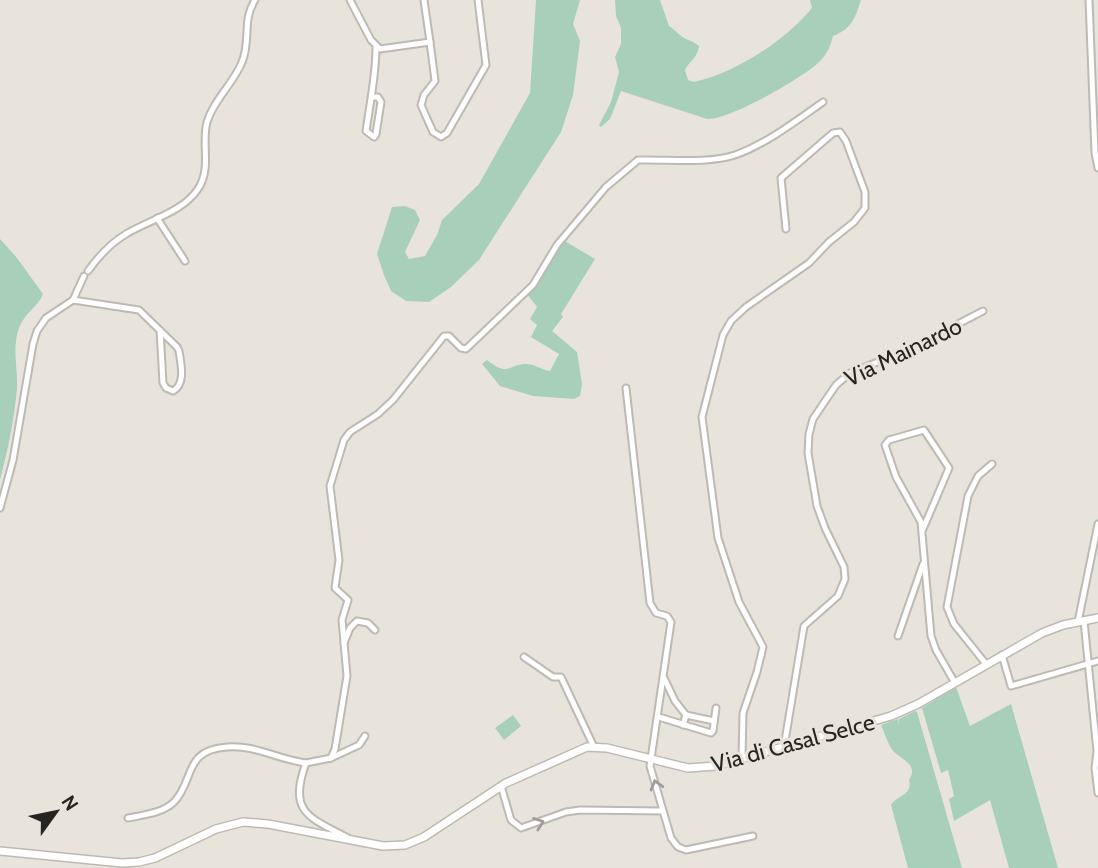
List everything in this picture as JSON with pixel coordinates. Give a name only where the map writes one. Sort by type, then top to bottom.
[{"type":"main road","name":"Via di Casal Selce","points":[[0,851],[134,863],[159,856],[226,825],[243,822],[263,823],[391,847],[413,843],[501,786],[576,750],[594,747],[701,768],[742,758],[891,716],[918,704],[1050,630],[1098,618]]},
{"type":"street","points":[[0,508],[13,460],[34,338],[48,315],[74,300],[86,274],[122,237],[188,200],[200,186],[206,166],[207,123],[243,60],[246,22],[255,0]]},
{"type":"street","points":[[350,0],[376,47],[366,131],[374,137],[381,102],[378,97],[371,97]]},
{"type":"street","points":[[424,0],[435,80],[421,104],[433,133],[441,137],[447,133],[486,65],[478,0]]},
{"type":"street","points":[[1089,0],[1095,151],[1098,167]]},
{"type":"street","points":[[376,47],[380,49],[430,42]]},
{"type":"street","points":[[331,758],[336,747],[347,676],[342,620],[348,600],[335,589],[340,560],[330,485],[346,437],[393,401],[444,336],[449,336],[463,349],[477,339],[533,285],[557,245],[612,181],[638,160],[733,156],[787,127],[823,102]]},
{"type":"street","points":[[742,758],[743,713],[763,647],[739,602],[718,538],[701,418],[723,335],[731,321],[757,299],[809,263],[854,222],[864,208],[865,194],[846,141],[840,132],[833,133],[781,177],[786,229]]},
{"type":"street","points":[[157,218],[185,261]]},
{"type":"street","points":[[74,300],[134,309],[146,315],[180,352],[181,382],[173,391],[163,383],[159,330]]},
{"type":"street","name":"Via Mainardo","points":[[784,747],[804,626],[838,596],[845,579],[844,567],[823,523],[816,501],[807,449],[813,419],[836,385],[850,373],[903,352],[984,311]]},
{"type":"street","points":[[626,388],[650,602],[656,613],[667,616],[671,622],[651,759],[663,811],[672,839],[682,850],[753,836]]},
{"type":"street","points":[[923,529],[949,468],[924,430],[889,440],[885,444],[896,478],[923,529],[932,639],[956,683]]},
{"type":"street","points":[[986,664],[953,622],[947,607],[968,496],[978,476],[992,464]]},
{"type":"street","points":[[1098,524],[1081,621],[1097,753],[1095,768],[1098,793]]},
{"type":"street","points":[[898,636],[925,561]]},
{"type":"street","points":[[343,646],[355,621],[366,622],[375,630]]},
{"type":"street","points":[[1002,656],[1011,686],[1098,661]]},
{"type":"street","points":[[524,657],[553,677],[562,678],[594,747]]},
{"type":"street","points":[[664,678],[675,701],[686,715],[714,721]]},
{"type":"street","points":[[659,717],[711,733],[716,708]]},
{"type":"street","points":[[683,725],[686,715]]},
{"type":"street","points":[[128,818],[152,813],[172,804],[194,763],[212,750],[239,747],[306,763],[331,758],[359,745],[365,736]]},
{"type":"street","points":[[306,763],[298,790],[302,807],[313,818],[354,841]]},
{"type":"street","points":[[501,786],[511,820],[522,828],[566,812],[580,810],[663,811]]},
{"type":"green space","points":[[536,0],[580,0],[573,24],[580,41],[573,95],[561,132],[479,260],[451,287],[429,302],[406,301],[391,291],[377,254],[392,207],[405,206],[415,210],[420,220],[405,252],[409,259],[425,256],[442,220],[479,184],[530,93]]},
{"type":"green space","points":[[615,0],[660,0],[669,26],[699,46],[697,54],[685,70],[688,80],[694,82],[726,71],[774,44],[812,8],[810,0],[861,0],[852,22],[845,30],[833,36],[823,58],[817,64],[780,89],[747,106],[717,118],[707,119],[621,91],[610,119],[601,127],[599,125],[611,102],[619,72],[615,57],[621,44],[621,28],[616,16]]},
{"type":"green space","points":[[0,239],[43,294],[22,321],[17,335],[16,401],[0,480]]},
{"type":"green space","points":[[563,240],[595,259],[561,314],[563,317],[552,331],[577,352],[582,384],[580,396],[574,399],[533,396],[500,386],[482,364],[487,360],[507,369],[529,364],[550,371],[559,354],[531,337],[537,325],[530,319],[537,307],[527,294],[543,276]]},
{"type":"green space","points":[[956,687],[970,726],[1011,704],[1058,868],[1009,868],[990,800],[954,821],[949,799],[954,796],[948,770],[941,773],[922,708]]},
{"type":"green space","points":[[915,711],[962,868],[908,868],[891,805],[909,789],[912,769],[891,748],[881,725],[898,719],[898,725],[899,719]]},
{"type":"green space","points":[[513,715],[521,726],[504,740],[495,728]]}]
